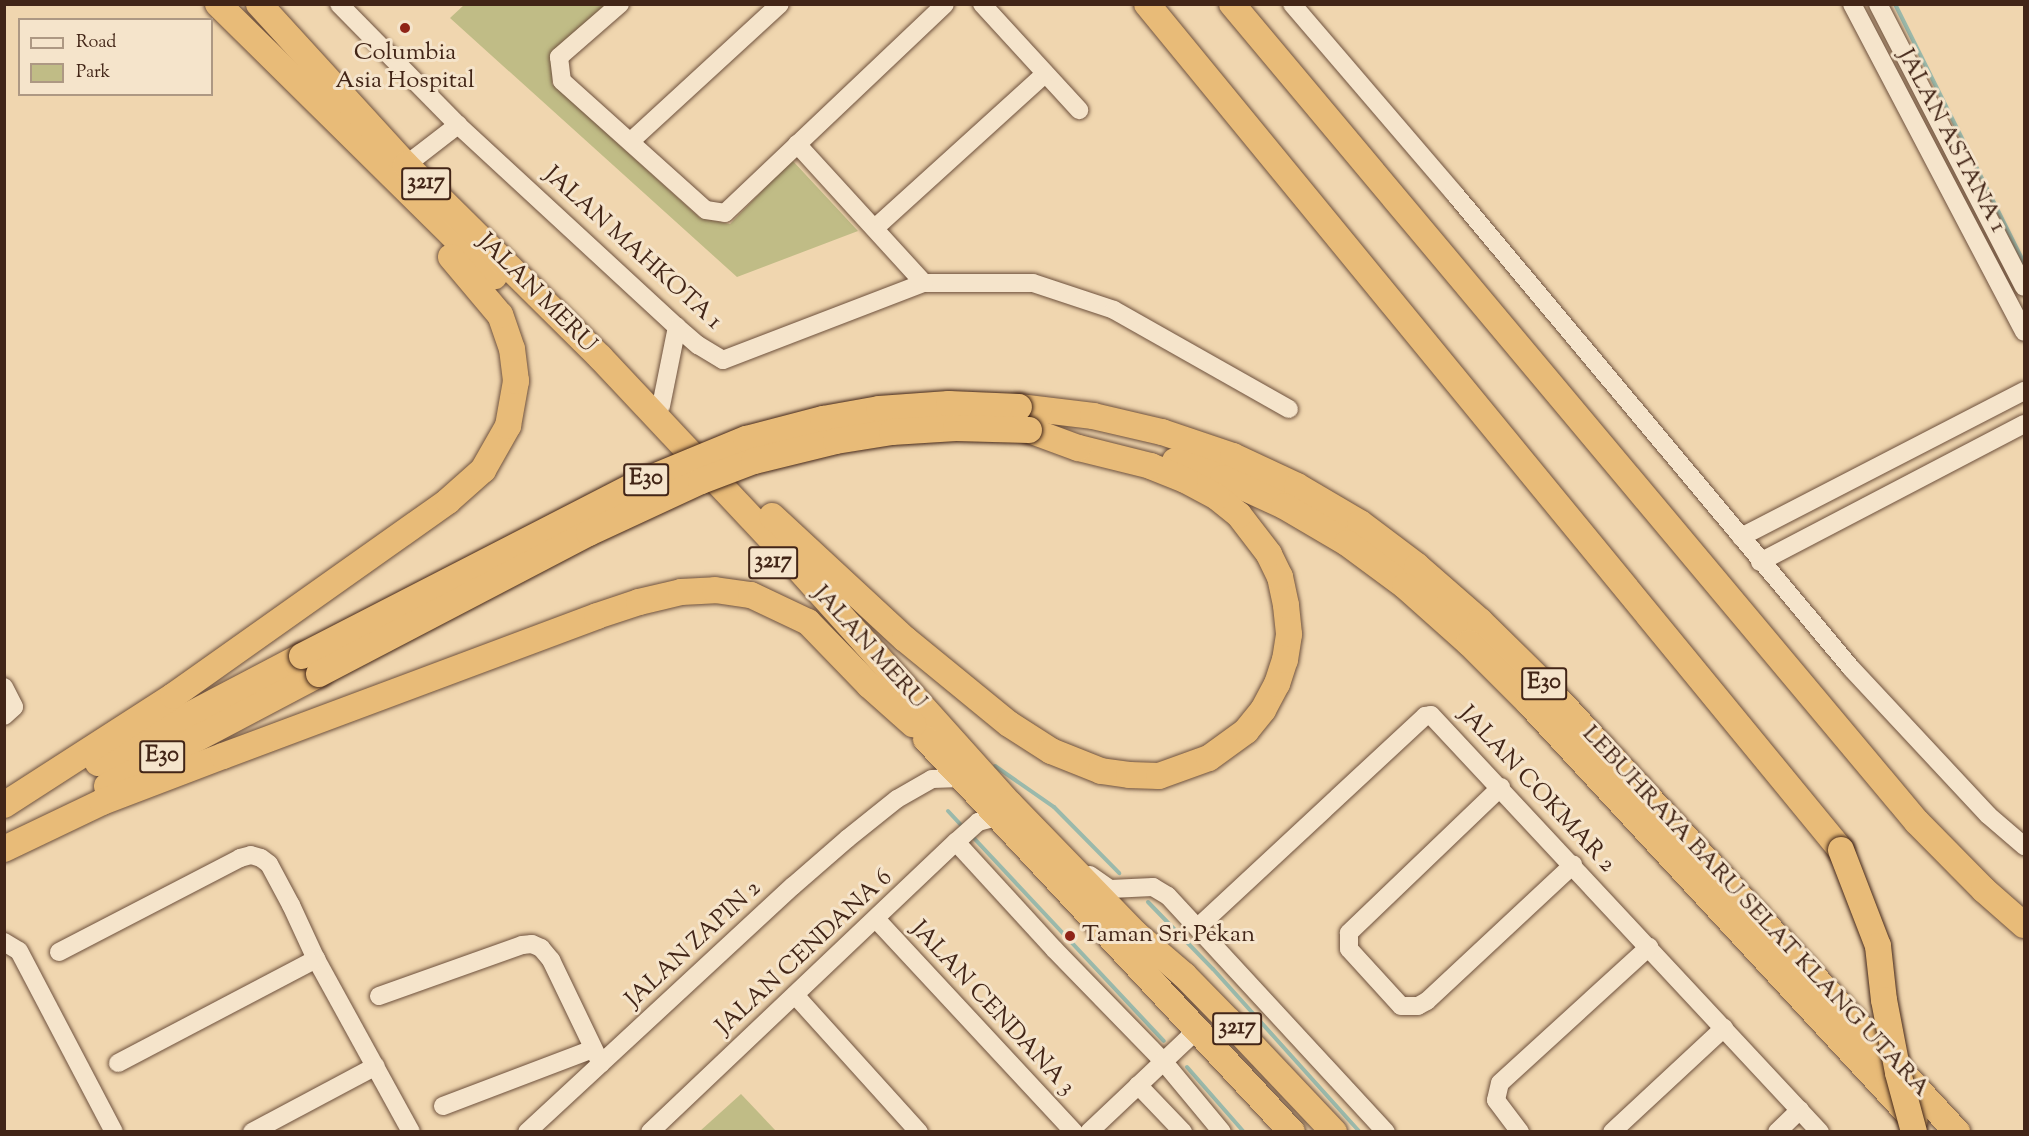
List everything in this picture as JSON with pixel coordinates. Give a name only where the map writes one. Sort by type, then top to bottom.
[{"type":"highway","name":"JALAN MERU","points":[[218,4],[600,357],[789,558],[1003,811],[1202,1037],[1292,1131]]},
{"type":"highway","name":"JALAN MERU","points":[[259,4],[394,166],[779,570],[961,778],[1003,811],[1184,975],[1334,1131]]},
{"type":"highway","points":[[1147,4],[1841,850],[1878,946],[1886,1011],[1898,1073],[1914,1131]]},
{"type":"highway","points":[[1232,4],[1917,822],[1984,890],[2025,925]]},
{"type":"highway","points":[[4,805],[173,696],[448,501],[483,470],[508,426],[516,381],[512,349],[500,315],[470,277],[427,230],[394,166]]},
{"type":"highway","points":[[600,357],[661,406],[839,580],[905,639],[1029,738],[1075,762],[1101,771],[1129,775],[1159,776],[1209,758],[1246,731],[1263,710],[1277,684],[1285,660],[1289,634],[1286,605],[1280,577],[1269,554],[1257,534],[1239,515],[1216,497],[1185,480],[1151,466],[1078,448],[1024,418]]},
{"type":"highway","name":"LEBUHRAYA BARU SELAT KLANG UTARA","points":[[4,840],[310,665],[639,483],[746,439],[823,419],[879,409],[949,404],[1024,418],[1158,455],[1223,478],[1284,506],[1347,543],[1405,586],[1470,643],[1529,703],[1925,1131]]},
{"type":"highway","name":"LEBUHRAYA BARU SELAT KLANG UTARA","points":[[1024,418],[1116,421],[1162,432],[1233,456],[1297,486],[1342,512],[1417,566],[1480,621],[1541,681],[1957,1131]]},
{"type":"highway","points":[[4,849],[102,802],[223,756],[597,616],[639,602],[681,592],[715,590],[751,595],[808,622],[869,685],[913,724]]},
{"type":"highway","name":"LEBUHRAYA BARU SELAT KLANG UTARA","points":[[4,812],[310,665]]},
{"type":"highway","points":[[1127,925],[1195,1005],[1316,1131]]},
{"type":"highway","points":[[1202,1037],[1236,1085],[1278,1131]]},
{"type":"street","name":"JALAN MAHKOTA 1","points":[[339,4],[458,125],[677,327],[698,345],[723,360],[924,284]]},
{"type":"street","points":[[620,4],[559,57],[562,81],[706,210],[725,213],[945,4]]},
{"type":"street","points":[[631,141],[780,4]]},
{"type":"street","points":[[982,4],[1079,110]]},
{"type":"street","points":[[1292,4],[1454,193],[1760,562],[1851,668],[1988,815],[2025,846]]},
{"type":"street","name":"JALAN ASTANA 1","points":[[1852,4],[2025,333]]},
{"type":"street","name":"JALAN ASTANA 1","points":[[1878,4],[2025,287]]},
{"type":"street","points":[[875,228],[1045,74]]},
{"type":"street","points":[[394,166],[458,125]]},
{"type":"street","points":[[797,144],[924,284],[1033,283],[1114,310],[1289,409]]},
{"type":"street","points":[[661,406],[677,327]]},
{"type":"street","points":[[1741,537],[2025,392]]},
{"type":"street","points":[[1760,562],[2025,424]]},
{"type":"street","points":[[4,687],[14,707],[4,716]]},
{"type":"street","name":"JALAN COKMAR 2","points":[[1198,927],[1425,716],[1437,717],[1820,1131]]},
{"type":"street","name":"JALAN ZAPIN 2","points":[[527,1131],[597,1057],[793,886],[897,799],[932,779],[961,778]]},
{"type":"street","points":[[1501,787],[1355,925],[1349,933],[1349,949],[1401,1006],[1418,1006],[1427,1001],[1573,866]]},
{"type":"street","points":[[1003,811],[1100,885],[1110,889],[1153,887],[1168,896],[1386,1131]]},
{"type":"street","name":"JALAN CENDANA 6","points":[[650,1131],[963,836],[985,819],[1003,811]]},
{"type":"street","points":[[963,836],[1054,949],[1163,1061],[1222,1131]]},
{"type":"street","points":[[59,952],[250,855],[269,864],[316,959],[411,1131]]},
{"type":"street","points":[[1127,925],[1120,900],[1137,887]]},
{"type":"street","name":"JALAN CENDANA 3","points":[[876,919],[1074,1131]]},
{"type":"street","points":[[4,942],[19,951],[114,1131]]},
{"type":"street","points":[[379,996],[522,945],[532,944],[541,948],[551,960],[597,1057],[443,1106]]},
{"type":"street","points":[[1520,1131],[1497,1100],[1500,1083],[1649,947]]},
{"type":"street","points":[[118,1063],[316,959]]},
{"type":"street","points":[[795,995],[919,1131]]},
{"type":"street","points":[[1612,1131],[1724,1028]]},
{"type":"street","points":[[1089,1131],[1163,1061],[1202,1037]]},
{"type":"street","points":[[252,1131],[376,1066]]},
{"type":"street","points":[[1138,1085],[1183,1131]]},
{"type":"street","points":[[1777,1131],[1800,1110]]},
{"type":"green space","points":[[464,5],[604,5],[552,55],[552,84],[700,218],[730,224],[792,160],[858,231],[737,277],[450,18]]},
{"type":"green space","points":[[741,1094],[776,1131],[700,1131]]},
{"type":"waterway","points":[[1895,4],[2024,263]]},
{"type":"waterway","points":[[995,766],[1054,807],[1119,873]]},
{"type":"waterway","points":[[948,811],[964,828]]},
{"type":"waterway","points":[[971,835],[1164,1041]]},
{"type":"waterway","points":[[1148,902],[1213,969],[1360,1132]]},
{"type":"waterway","points":[[1187,1067],[1244,1132]]},
{"type":"place","name":"Columbia Asia Hospital","points":[[405,28]]},
{"type":"place","name":"Taman Sri Pekan","points":[[1070,936]]}]
